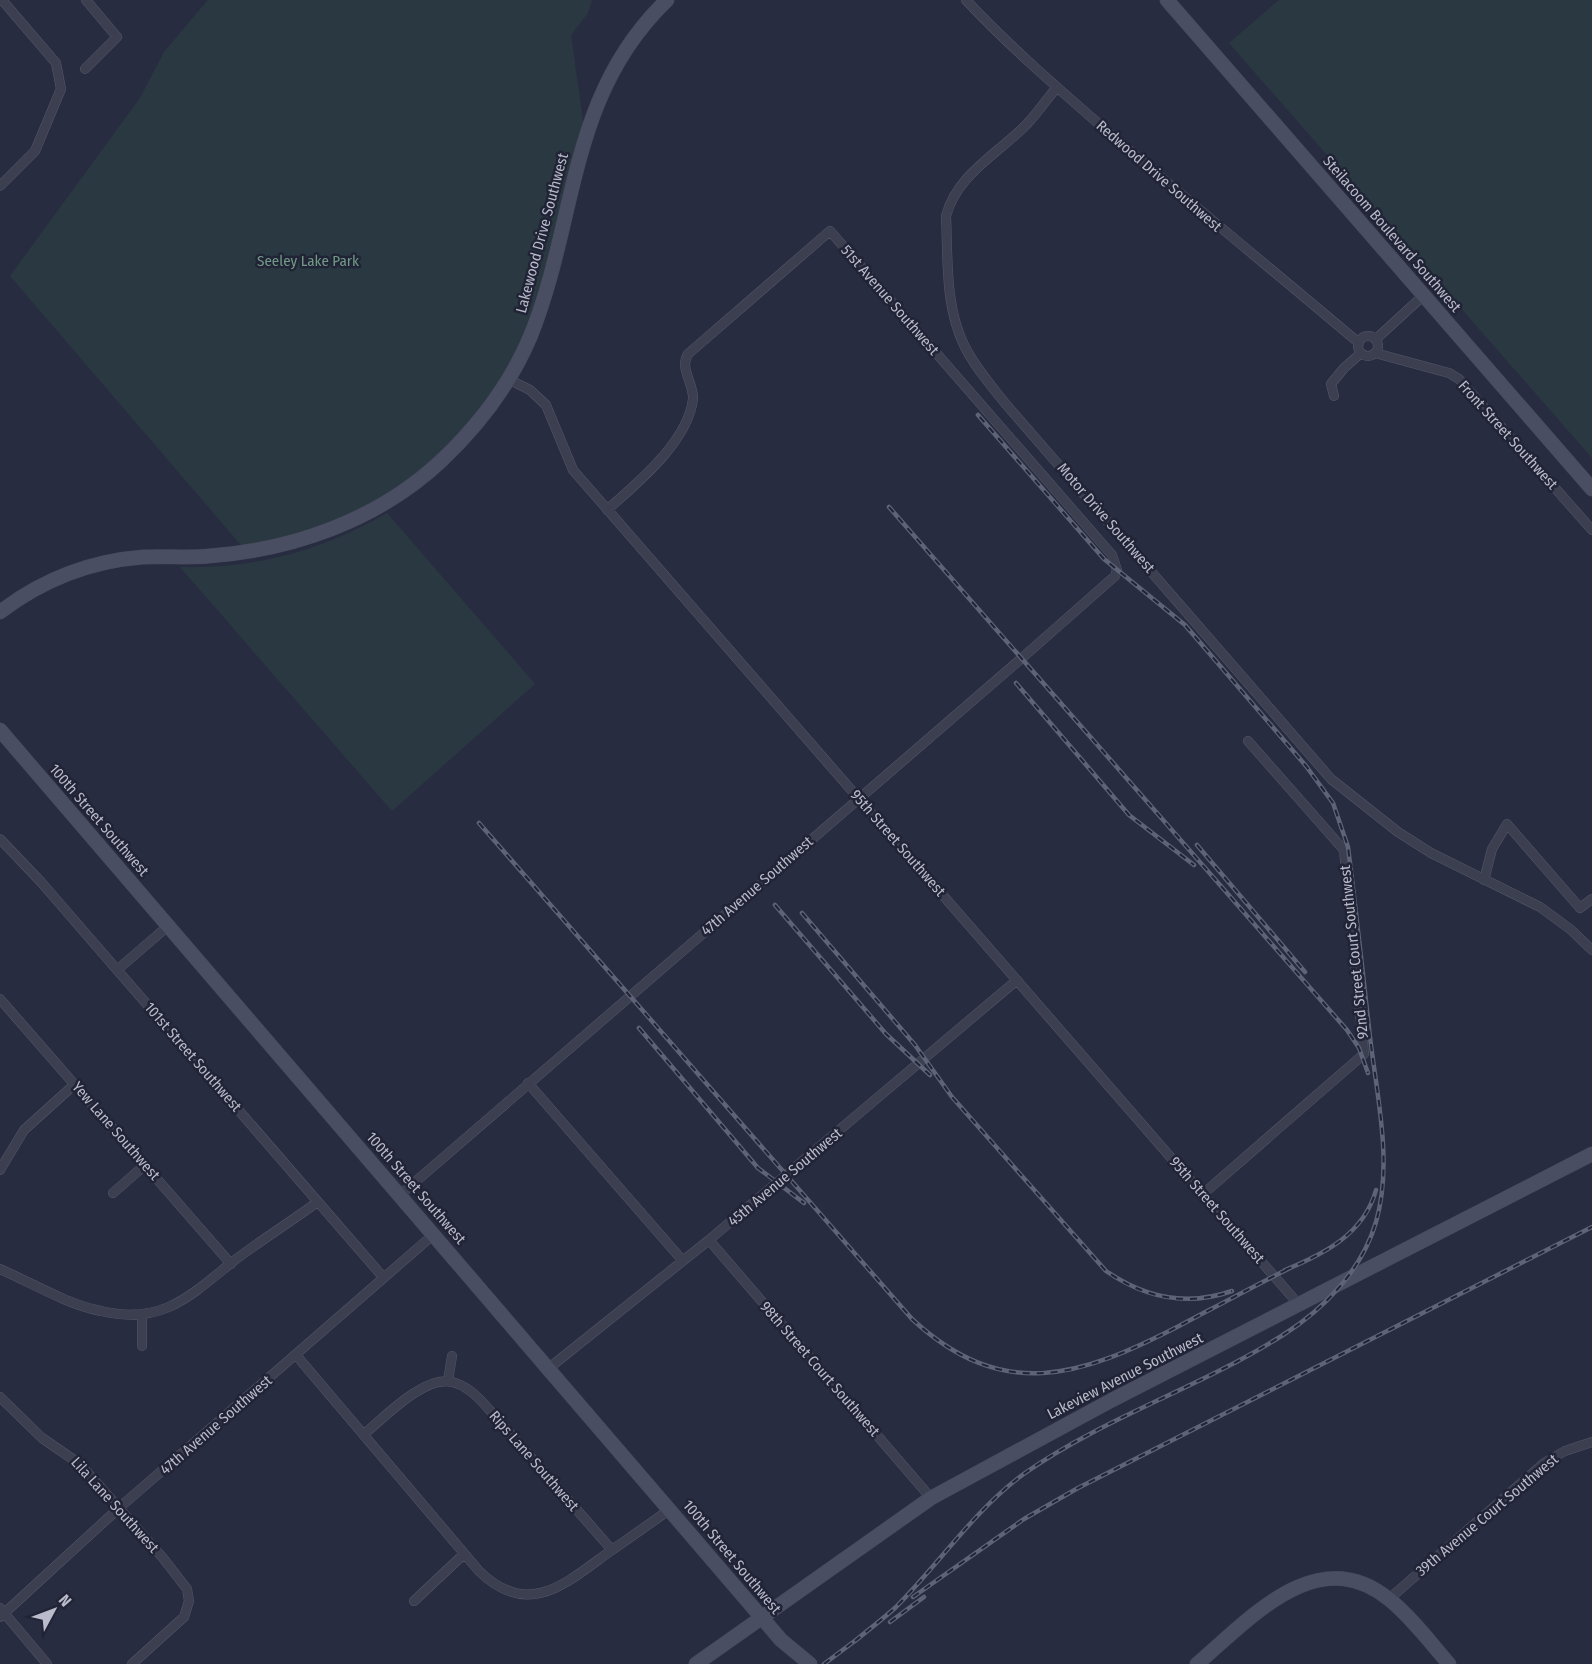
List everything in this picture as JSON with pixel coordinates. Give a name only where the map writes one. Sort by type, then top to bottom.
[{"type":"main road","name":"Lakewood Drive Southwest","points":[[0,612],[52,580],[98,564],[146,557],[208,556],[286,545],[349,522],[426,474],[474,426],[508,379],[530,338],[545,295],[585,135],[597,100],[623,52],[667,0]]},
{"type":"main road","name":"Steilacoom Boulevard Southwest","points":[[1167,0],[1592,489]]},
{"type":"main road","name":"100th Street Southwest","points":[[0,730],[762,1617],[796,1654],[810,1664]]},
{"type":"main road","name":"Lakeview Avenue Southwest","points":[[696,1664],[931,1497],[1112,1400],[1300,1306],[1592,1154]]},
{"type":"main road","points":[[1197,1664],[1264,1606],[1298,1585],[1333,1578],[1373,1589],[1389,1599],[1449,1664]]},
{"type":"street","points":[[0,186],[34,151],[58,98],[59,79],[56,63],[43,45],[2,0]]},
{"type":"street","points":[[85,69],[117,37],[86,0]]},
{"type":"street","name":"Redwood Drive Southwest","points":[[966,0],[990,26],[1057,87],[1360,348]]},
{"type":"street","name":"Motor Drive Southwest","points":[[1057,87],[1027,124],[959,186],[950,202],[946,216],[952,309],[963,344],[976,366],[1004,402],[1331,779],[1398,832],[1431,853],[1540,907],[1570,929],[1592,950]]},
{"type":"street","name":"51st Avenue Southwest","points":[[607,510],[663,456],[685,420],[693,400],[693,391],[685,368],[688,354],[830,231],[1112,555],[1117,570],[1115,576]]},
{"type":"street","points":[[1376,339],[1424,295]]},
{"type":"street","points":[[1334,396],[1331,384],[1360,348],[1366,336],[1376,339]]},
{"type":"street","points":[[1360,348],[1367,356],[1375,353],[1378,345],[1376,339]]},
{"type":"street","name":"Front Street Southwest","points":[[1375,353],[1386,358],[1449,373],[1459,379],[1592,530]]},
{"type":"street","name":"95th Street Southwest","points":[[508,379],[530,390],[546,405],[573,470],[1300,1306]]},
{"type":"street","name":"47th Avenue Southwest","points":[[399,1195],[1115,576]]},
{"type":"street","name":"92nd Street Court Southwest","points":[[1203,1194],[1364,1054],[1344,850],[1248,741]]},
{"type":"street","points":[[1484,880],[1492,849],[1507,824],[1580,908],[1592,899]]},
{"type":"street","name":"101st Street Southwest","points":[[2,845],[117,970],[316,1203],[383,1277]]},
{"type":"street","points":[[117,970],[168,926]]},
{"type":"street","name":"45th Avenue Southwest","points":[[549,1368],[709,1240],[1017,980]]},
{"type":"street","name":"Yew Lane Southwest","points":[[0,999],[231,1264]]},
{"type":"street","points":[[528,1083],[682,1261]]},
{"type":"street","points":[[0,1170],[24,1130],[75,1084]]},
{"type":"street","points":[[113,1193],[145,1165]]},
{"type":"street","points":[[0,1269],[99,1311],[121,1315],[142,1314],[180,1303],[212,1282],[231,1264],[316,1203]]},
{"type":"street","name":"47th Avenue Southwest","points":[[2,1613],[433,1234]]},
{"type":"street","name":"98th Street Court Southwest","points":[[709,1240],[931,1497]]},
{"type":"street","points":[[142,1314],[142,1346]]},
{"type":"street","points":[[296,1355],[464,1554],[497,1586],[514,1593],[534,1595],[557,1590],[670,1509]]},
{"type":"street","points":[[364,1434],[410,1395],[448,1381],[452,1356]]},
{"type":"street","name":"Rips Lane Southwest","points":[[448,1381],[471,1391],[486,1406],[612,1550]]},
{"type":"street","name":"Lila Lane Southwest","points":[[0,1397],[42,1438],[80,1464],[176,1573],[187,1589],[189,1601],[184,1617],[132,1664]]},
{"type":"street","name":"39th Avenue Court Southwest","points":[[1389,1599],[1545,1462],[1564,1451],[1592,1442]]},
{"type":"street","points":[[414,1601],[464,1554]]},
{"type":"street","points":[[2,1613],[47,1664]]},
{"type":"green space","name":"Seeley Lake Park","points":[[208,0],[592,0],[588,13],[571,35],[585,135],[538,315],[475,426],[377,507],[247,552],[10,276],[140,98],[164,52]]},
{"type":"green space","points":[[1279,0],[1592,0],[1592,458],[1229,43]]},
{"type":"green space","points":[[387,513],[535,684],[392,811],[180,567],[234,565],[287,555],[338,538]]},
{"type":"railway","points":[[855,1641],[896,1607],[973,1520],[1025,1473],[1120,1418],[1252,1354],[1313,1313],[1340,1287],[1361,1256],[1370,1240],[1381,1200],[1382,1130],[1348,847],[1333,803],[1306,766],[1185,625],[1104,559],[978,415]]},
{"type":"railway","points":[[889,507],[1347,1030],[1359,1048],[1368,1073]]},
{"type":"railway","points":[[1016,683],[1129,815],[1194,865]]},
{"type":"railway","points":[[479,823],[912,1319],[946,1346],[978,1363],[1010,1372],[1042,1373],[1075,1368],[1143,1344],[1292,1267]]},
{"type":"railway","points":[[1197,845],[1305,972]]},
{"type":"railway","points":[[775,905],[886,1034],[930,1075]]},
{"type":"railway","points":[[802,913],[915,1045],[952,1097],[1106,1271],[1136,1288],[1166,1297],[1198,1298],[1232,1291]]},
{"type":"railway","points":[[639,1028],[758,1168],[804,1203]]},
{"type":"railway","points":[[1285,1270],[1314,1257],[1341,1240],[1362,1219],[1376,1190]]},
{"type":"railway","points":[[913,1597],[1024,1519],[1078,1488],[1592,1227]]},
{"type":"railway","points":[[890,1622],[924,1597]]},
{"type":"railway","points":[[824,1664],[860,1637]]}]
